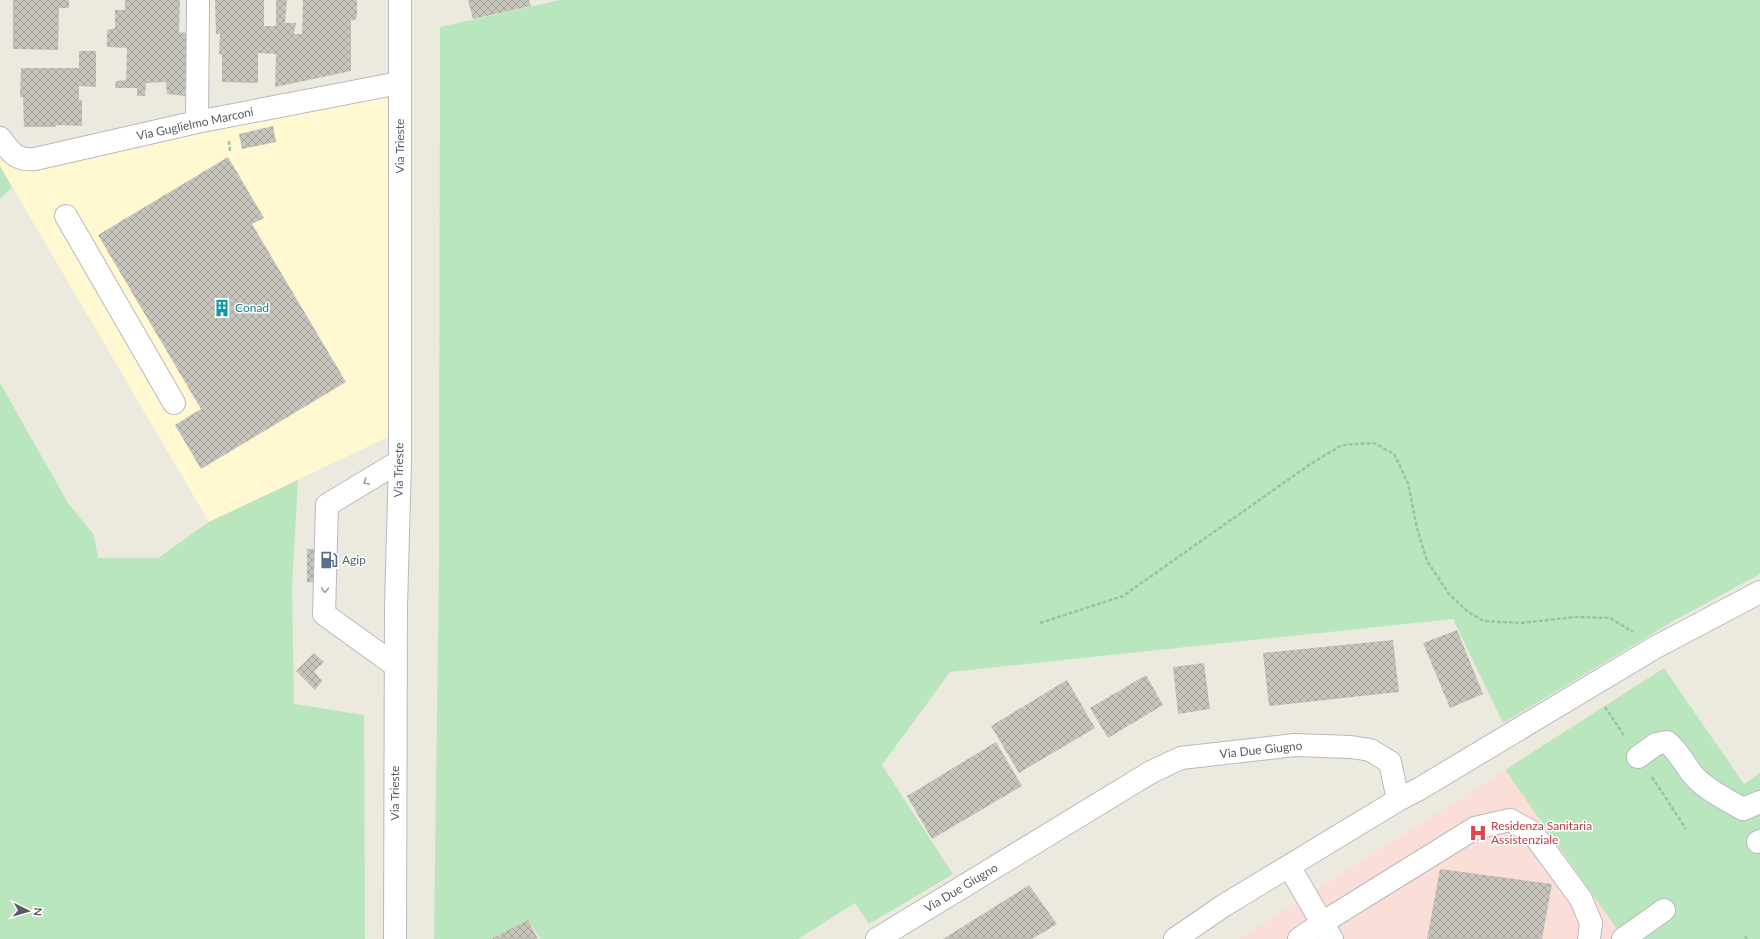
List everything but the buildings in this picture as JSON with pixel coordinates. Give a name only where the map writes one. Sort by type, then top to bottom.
[{"type":"street","points":[[198,0],[198,122]]},
{"type":"street","name":"Via Trieste","points":[[395,939],[396,666],[400,462],[400,0]]},
{"type":"street","name":"Via Guglielmo Marconi","points":[[0,138],[13,155],[23,161],[198,122],[400,83]]},
{"type":"street","points":[[66,216],[174,403]]},
{"type":"street","points":[[396,666],[324,614],[327,505],[400,462]]},
{"type":"street","points":[[1175,939],[1223,906],[1654,648],[1760,592]]},
{"type":"street","points":[[1638,757],[1656,744],[1667,742],[1674,748],[1696,778],[1710,789],[1743,808],[1760,802]]},
{"type":"street","name":"Via Due Giugno","points":[[877,939],[1151,772],[1181,758],[1295,744],[1351,747],[1370,750],[1390,762],[1398,800]]},
{"type":"street","points":[[1299,939],[1327,931],[1475,828],[1510,820],[1532,832],[1581,899],[1591,923],[1589,939]]},
{"type":"street","points":[[1289,866],[1327,931]]},
{"type":"street","points":[[1623,939],[1664,910]]},
{"type":"path","points":[[1040,623],[1123,596],[1309,466],[1342,445],[1374,443],[1394,454],[1408,483],[1417,528],[1427,561],[1449,594],[1468,612],[1484,621],[1520,623],[1576,616],[1610,618],[1629,628],[1654,648]]},
{"type":"shaded area","points":[[399,83],[392,435],[209,522],[0,166],[0,157]]},
{"type":"shaded area","name":"Residenza Sanitaria Assistenziale","points":[[1505,770],[1624,939],[1238,939]]},
{"type":"green space","points":[[560,0],[1760,0],[1760,574],[1677,619],[1503,723],[1453,619],[950,672],[882,765],[953,874],[869,924],[855,903],[798,939],[541,939],[528,921],[491,939],[434,939],[439,561],[440,27]]},
{"type":"green space","points":[[0,166],[12,187],[0,199]]},
{"type":"green space","points":[[0,383],[68,503],[94,535],[98,558],[158,558],[209,522],[298,480],[292,587],[294,704],[364,715],[365,939],[0,939]]},
{"type":"green space","points":[[1664,668],[1744,784],[1760,773],[1760,939],[1624,939],[1505,770]]},
{"type":"place","name":"Conad","points":[[222,308]]},
{"type":"place","name":"Agip","points":[[329,560]]},
{"type":"place","name":"Residenza Sanitaria Assistenziale","points":[[1478,833]]}]
